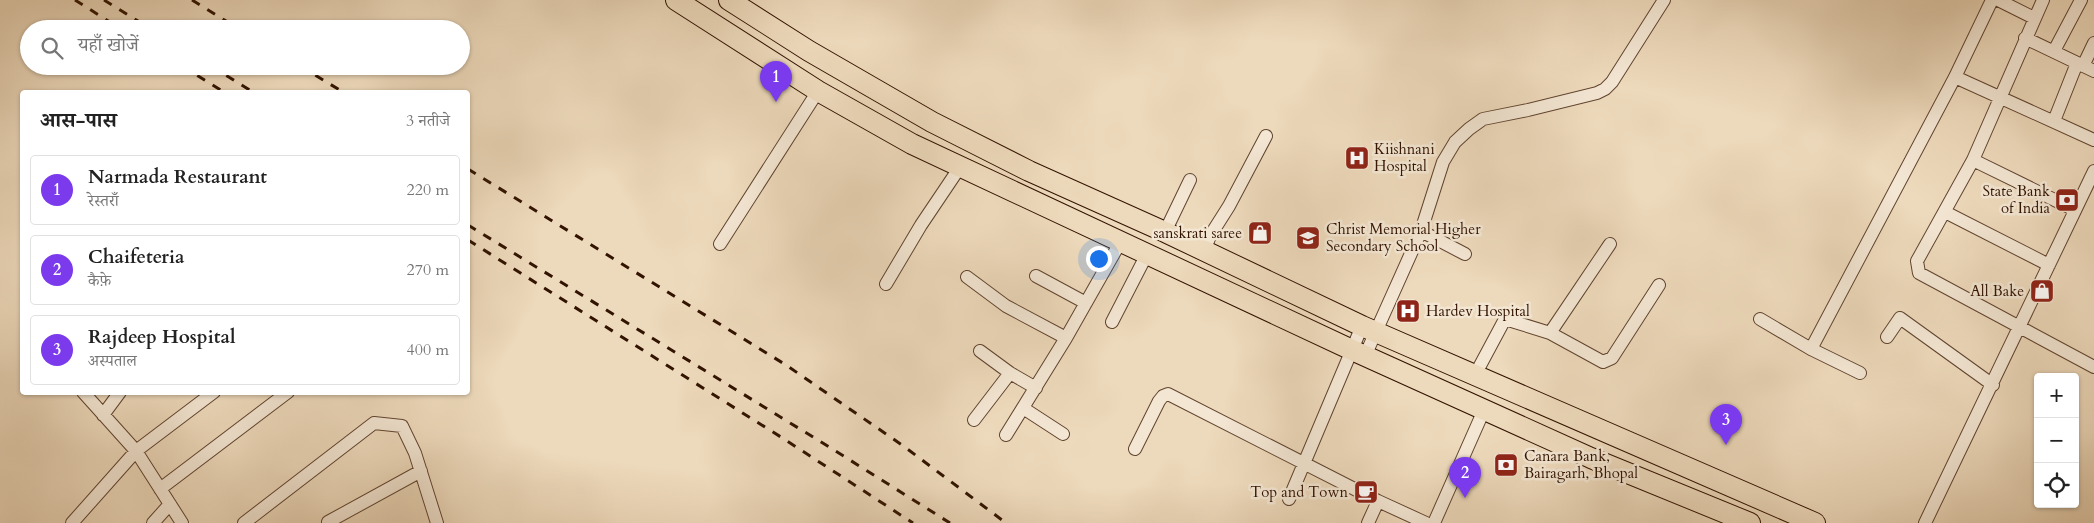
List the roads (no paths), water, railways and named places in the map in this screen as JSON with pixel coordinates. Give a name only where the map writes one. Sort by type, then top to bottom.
[{"type":"main road","points":[[676,0],[818,90],[912,144],[1358,353],[1716,516],[1750,523]]},
{"type":"main road","points":[[728,0],[809,51],[932,122],[1029,171],[1165,232],[1369,329],[1815,523]]},
{"type":"street","points":[[1288,499],[1369,329],[1421,231],[1443,162],[1455,142],[1483,119],[1528,110],[1596,93],[1604,89],[1612,82],[1664,0]]},
{"type":"street","points":[[1811,349],[1955,76],[1992,0]]},
{"type":"street","points":[[1998,0],[2034,18]]},
{"type":"street","points":[[2042,0],[1973,160],[1917,261],[1919,273],[2094,368]]},
{"type":"street","points":[[2054,51],[2081,0]]},
{"type":"street","points":[[2025,38],[2084,67]]},
{"type":"street","points":[[2054,121],[2084,67],[2094,43]]},
{"type":"street","points":[[1955,76],[2094,140]]},
{"type":"street","points":[[720,244],[818,90]]},
{"type":"street","points":[[1204,252],[1210,236],[1229,206],[1266,136]]},
{"type":"street","points":[[1973,160],[2075,210]]},
{"type":"street","points":[[886,284],[921,225],[960,167]]},
{"type":"street","points":[[1925,523],[1993,385],[2075,210],[2090,190],[2094,171]]},
{"type":"street","points":[[1165,232],[1190,180]]},
{"type":"street","points":[[1945,212],[2050,265]]},
{"type":"street","points":[[1421,231],[1465,254]]},
{"type":"street","points":[[1006,435],[1066,338],[1121,241]]},
{"type":"street","points":[[1550,334],[1610,244]]},
{"type":"street","points":[[1112,322],[1147,254]]},
{"type":"street","points":[[1036,276],[1086,302]]},
{"type":"street","points":[[967,277],[1006,306],[1066,338]]},
{"type":"street","points":[[1475,375],[1504,319],[1550,334],[1603,362],[1608,361],[1612,358],[1659,285]]},
{"type":"street","points":[[1887,337],[1900,318],[1993,385]]},
{"type":"street","points":[[1760,319],[1811,349],[1860,373]]},
{"type":"street","points":[[980,351],[1010,373],[1036,388]]},
{"type":"street","points":[[974,420],[1010,373]]},
{"type":"street","points":[[1135,449],[1159,402],[1163,396],[1168,394],[1378,501],[1426,523]]},
{"type":"street","points":[[86,395],[136,451],[182,523]]},
{"type":"street","points":[[104,415],[118,395]]},
{"type":"street","points":[[72,523],[136,451],[210,395]]},
{"type":"street","points":[[160,489],[284,395]]},
{"type":"street","points":[[1024,408],[1063,434]]},
{"type":"street","points":[[1434,523],[1484,410]]},
{"type":"street","points":[[244,523],[374,423],[402,426],[415,453],[437,523]]},
{"type":"street","points":[[328,522],[421,470]]},
{"type":"street","points":[[1368,523],[1378,501]]},
{"type":"street","points":[[153,523],[170,504]]},
{"type":"railway","points":[[75,0],[107,20]]},
{"type":"railway","points":[[104,0],[136,20]]},
{"type":"railway","points":[[192,0],[224,20]]},
{"type":"railway","points":[[197,75],[221,90]]},
{"type":"railway","points":[[226,75],[250,90]]},
{"type":"railway","points":[[315,75],[340,90]]},
{"type":"railway","points":[[470,170],[786,365],[902,445],[1006,523]]},
{"type":"railway","points":[[470,226],[950,523]]},
{"type":"railway","points":[[470,241],[784,439],[913,523]]},
{"type":"place","name":"Narmada Restaurant","points":[[776,102]]},
{"type":"place","name":"Kiishnani Hospital","points":[[1357,158]]},
{"type":"place","name":"State Bank of India","points":[[2067,200]]},
{"type":"place","name":"sanskrati saree","points":[[1260,233]]},
{"type":"place","name":"Christ Memorial Higher Secondary School","points":[[1308,238]]},
{"type":"place","name":"All Bake","points":[[2042,291]]},
{"type":"place","name":"Hardev Hospital","points":[[1408,311]]},
{"type":"place","name":"Rajdeep Hospital","points":[[1726,445]]},
{"type":"place","name":"Canara Bank, Bairagarh, Bhopal","points":[[1506,465]]},
{"type":"place","name":"Top and Town","points":[[1366,492]]},
{"type":"place","name":"Chaifeteria","points":[[1465,498]]}]
